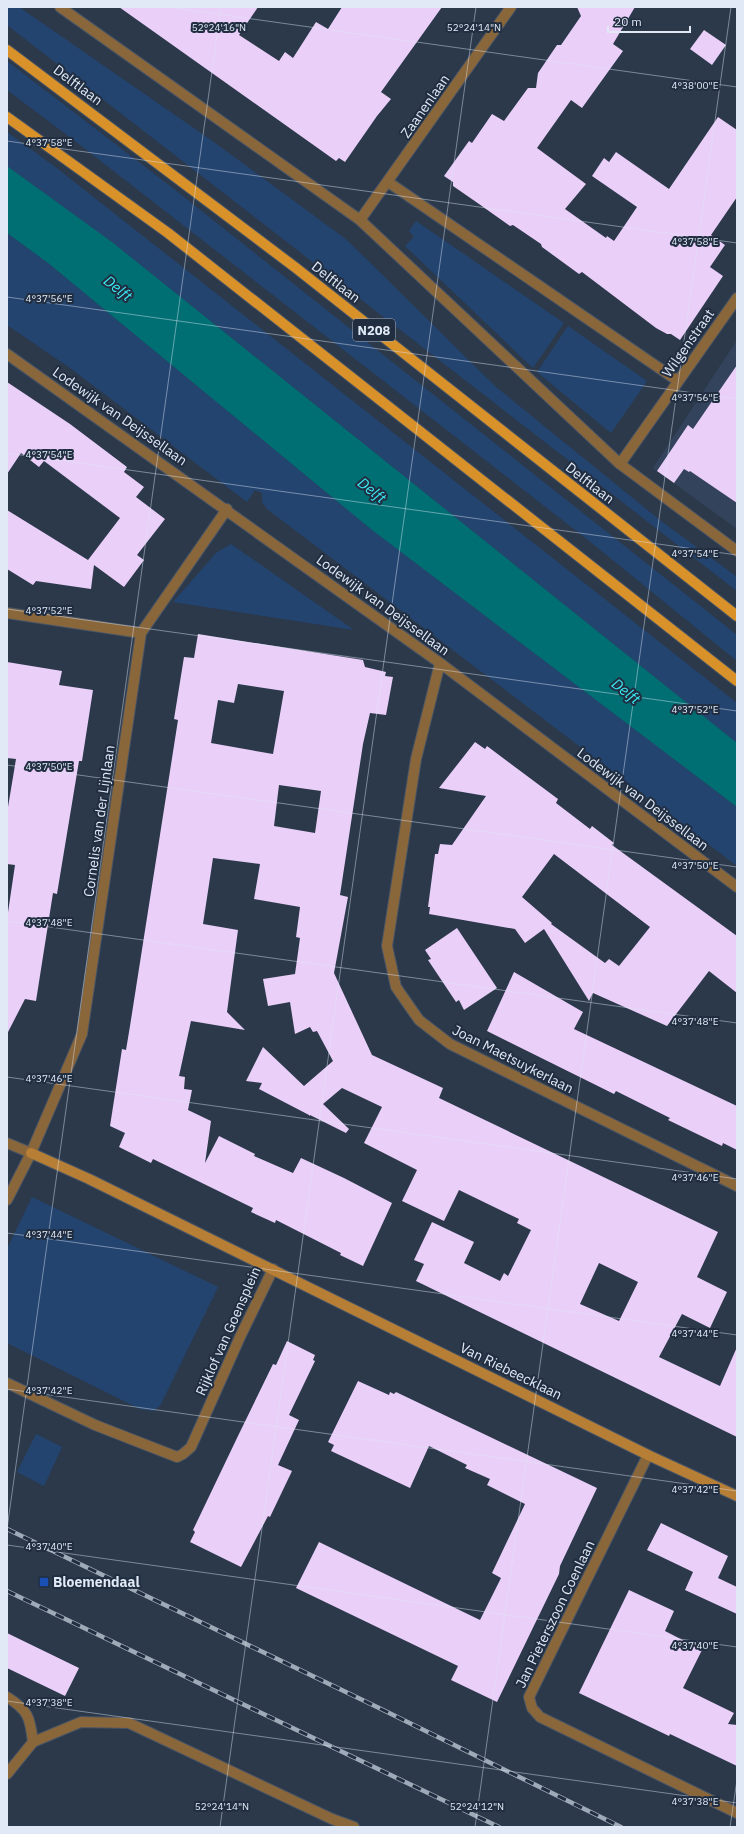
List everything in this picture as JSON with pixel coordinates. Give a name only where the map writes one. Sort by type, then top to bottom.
[{"type":"main road","name":"Delftlaan","points":[[7,50],[296,268],[737,616]]},
{"type":"main road","points":[[7,117],[168,233],[737,681]]},
{"type":"street","points":[[60,7],[360,220],[620,464],[737,551]]},
{"type":"street","name":"Zaanenlaan","points":[[360,220],[511,7]]},
{"type":"street","points":[[388,182],[678,381]]},
{"type":"street","name":"Wilgenstraat","points":[[620,464],[737,298]]},
{"type":"street","name":"Lodewijk van Deijssellaan","points":[[7,354],[227,509],[440,662],[737,887]]},
{"type":"street","name":"Cornelis van der Lijnlaan","points":[[31,1153],[82,1034],[141,633],[227,509]]},
{"type":"street","points":[[7,613],[141,633]]},
{"type":"street","name":"Joan Maetsuykerlaan","points":[[440,662],[416,759],[387,946],[396,987],[418,1020],[450,1044],[737,1186]]},
{"type":"street","points":[[7,1143],[31,1153],[7,1200]]},
{"type":"street","name":"Rijklof van Goensplein","points":[[7,1383],[95,1425],[177,1457],[191,1447],[240,1337],[273,1269],[89,1179],[31,1153]]},
{"type":"street","name":"Van Riebeecklaan","points":[[273,1269],[648,1455],[737,1496]]},
{"type":"street","name":"Jan Pieterszoon Coenlaan","points":[[648,1455],[529,1697],[532,1708],[540,1717],[737,1813]]},
{"type":"street","points":[[7,1697],[23,1707],[31,1726],[33,1742]]},
{"type":"street","points":[[7,1774],[33,1742],[82,1722],[129,1723],[332,1819],[354,1827]]},
{"type":"shaded area","points":[[7,7],[19,7],[211,140],[347,240],[496,387],[661,521],[737,577],[737,591],[7,25]]},
{"type":"shaded area","points":[[7,61],[170,186],[737,635],[737,661],[588,540],[75,141],[7,90]]},
{"type":"shaded area","points":[[7,132],[54,166],[737,703],[737,743],[112,242],[7,166]]},
{"type":"shaded area","points":[[416,221],[564,323],[533,368],[405,246],[414,237],[409,231]]},
{"type":"shaded area","points":[[7,233],[48,263],[372,530],[737,807],[737,866],[267,509],[262,502],[262,493],[255,490],[247,502],[70,368],[7,325]]},
{"type":"shaded area","points":[[568,326],[647,381],[611,433],[537,372]]},
{"type":"shaded area","points":[[737,340],[737,529],[653,468]]},
{"type":"shaded area","points":[[231,544],[354,630],[173,602],[216,553]]},
{"type":"shaded area","points":[[32,1197],[218,1287],[160,1406],[153,1411],[140,1409],[7,1343],[7,1249]]},
{"type":"shaded area","points":[[36,1434],[62,1447],[44,1486],[17,1472]]},
{"type":"water","name":"Delft","points":[[7,166],[112,242],[737,743],[737,807],[372,530],[48,263],[7,233]]},
{"type":"building","points":[[119,7],[258,7],[239,35],[279,61],[285,52],[293,58],[316,22],[328,29],[342,7],[442,7],[381,92],[391,99],[377,116],[345,162],[339,158],[336,161]]},
{"type":"building","points":[[577,7],[635,7],[613,44],[623,51],[582,108],[571,100],[537,148],[586,184],[565,209],[606,238],[607,236],[614,241],[637,207],[592,176],[604,158],[609,162],[616,152],[669,189],[718,117],[737,130],[737,197],[711,235],[725,245],[710,267],[723,276],[680,340],[671,334],[667,334],[656,328],[582,272],[579,274],[542,247],[541,244],[513,225],[510,226],[453,186],[453,182],[444,176],[469,141],[472,143],[492,114],[504,121],[528,88],[536,88],[538,73],[557,45],[561,45],[581,16]]},
{"type":"building","points":[[704,30],[726,45],[712,65],[690,49]]},
{"type":"building","points":[[737,365],[737,503],[690,471],[689,472],[684,469],[674,483],[657,471],[688,425],[693,429]]},
{"type":"building","points":[[7,382],[70,424],[127,467],[124,472],[144,487],[136,497],[165,519],[137,555],[144,560],[124,587],[94,565],[91,589],[36,581],[33,585],[7,569],[7,510],[88,560],[120,518],[44,461],[39,467],[21,453],[7,474]]},
{"type":"building","points":[[198,634],[363,660],[365,667],[386,672],[385,676],[393,677],[386,715],[370,713],[363,744],[340,895],[348,897],[334,973],[372,1055],[443,1088],[439,1098],[718,1232],[697,1277],[727,1292],[710,1328],[682,1314],[659,1357],[720,1386],[737,1347],[737,1437],[416,1281],[424,1264],[414,1260],[432,1222],[474,1242],[464,1263],[500,1281],[504,1273],[508,1276],[531,1230],[517,1223],[519,1219],[459,1190],[444,1221],[402,1201],[417,1170],[364,1143],[382,1107],[342,1088],[323,1104],[349,1129],[346,1133],[310,1115],[309,1116],[259,1089],[262,1083],[246,1081],[263,1047],[304,1086],[333,1061],[317,1031],[313,1032],[310,1027],[295,1034],[290,1002],[268,1006],[263,979],[295,974],[300,938],[296,937],[300,907],[254,899],[260,864],[213,858],[203,924],[238,930],[227,1012],[245,1030],[191,1021],[179,1076],[185,1077],[184,1089],[192,1090],[188,1110],[211,1121],[205,1163],[219,1136],[255,1154],[254,1156],[293,1173],[301,1158],[392,1203],[363,1266],[340,1255],[341,1253],[276,1220],[275,1223],[251,1212],[253,1208],[153,1159],[151,1163],[119,1147],[125,1133],[110,1126],[122,1049],[126,1050],[130,1026],[178,720],[174,719],[184,657],[194,658]],"holes":[[[238,684],[284,691],[273,754],[211,743],[218,700],[234,703]],[[279,785],[321,791],[315,833],[274,826]],[[599,1263],[638,1282],[619,1321],[580,1304]]]},
{"type":"building","points":[[7,662],[62,671],[59,685],[93,690],[82,761],[79,761],[57,894],[53,893],[36,1001],[25,999],[7,1034],[7,919],[15,865],[7,864],[7,813],[16,759],[7,758]]},
{"type":"building","points":[[475,742],[485,749],[487,746],[558,799],[556,803],[590,829],[592,826],[614,843],[612,845],[737,936],[737,993],[709,971],[667,1026],[593,993],[589,1001],[544,929],[525,943],[515,929],[429,914],[430,907],[428,907],[435,854],[438,854],[440,844],[452,845],[486,796],[439,788]],"holes":[[[554,854],[650,927],[619,966],[609,959],[605,963],[551,924],[552,923],[522,897]]]},
{"type":"building","points":[[457,928],[497,988],[464,1010],[459,1000],[456,1002],[428,960],[431,959],[425,950]]},
{"type":"building","points":[[514,972],[583,1012],[574,1029],[737,1106],[737,1150],[723,1143],[722,1146],[668,1120],[670,1118],[616,1091],[614,1094],[487,1031]]},
{"type":"building","points":[[287,1341],[315,1355],[313,1360],[315,1361],[289,1415],[299,1420],[278,1465],[292,1471],[270,1517],[268,1516],[241,1567],[190,1542],[195,1532],[193,1530],[237,1438],[273,1364],[276,1365]]},
{"type":"building","points":[[358,1381],[389,1395],[390,1392],[394,1394],[396,1392],[597,1488],[560,1566],[559,1574],[497,1702],[451,1680],[458,1666],[296,1588],[319,1542],[480,1620],[501,1578],[492,1573],[525,1504],[487,1485],[490,1479],[465,1468],[467,1465],[429,1446],[410,1488],[331,1451],[334,1445],[328,1442]]},
{"type":"building","points":[[661,1523],[728,1556],[718,1578],[737,1587],[737,1614],[685,1590],[693,1572],[647,1550]]},
{"type":"building","points":[[629,1590],[674,1611],[665,1631],[702,1650],[683,1688],[734,1713],[728,1724],[737,1725],[737,1766],[670,1734],[669,1736],[579,1693]]},
{"type":"building","points":[[7,1633],[79,1668],[65,1696],[7,1668]]},
{"type":"railway","points":[[7,1529],[377,1707],[621,1827]]},
{"type":"railway","points":[[7,1591],[499,1827]]},
{"type":"place","name":"Bloemendaal","points":[[44,1582]]}]
